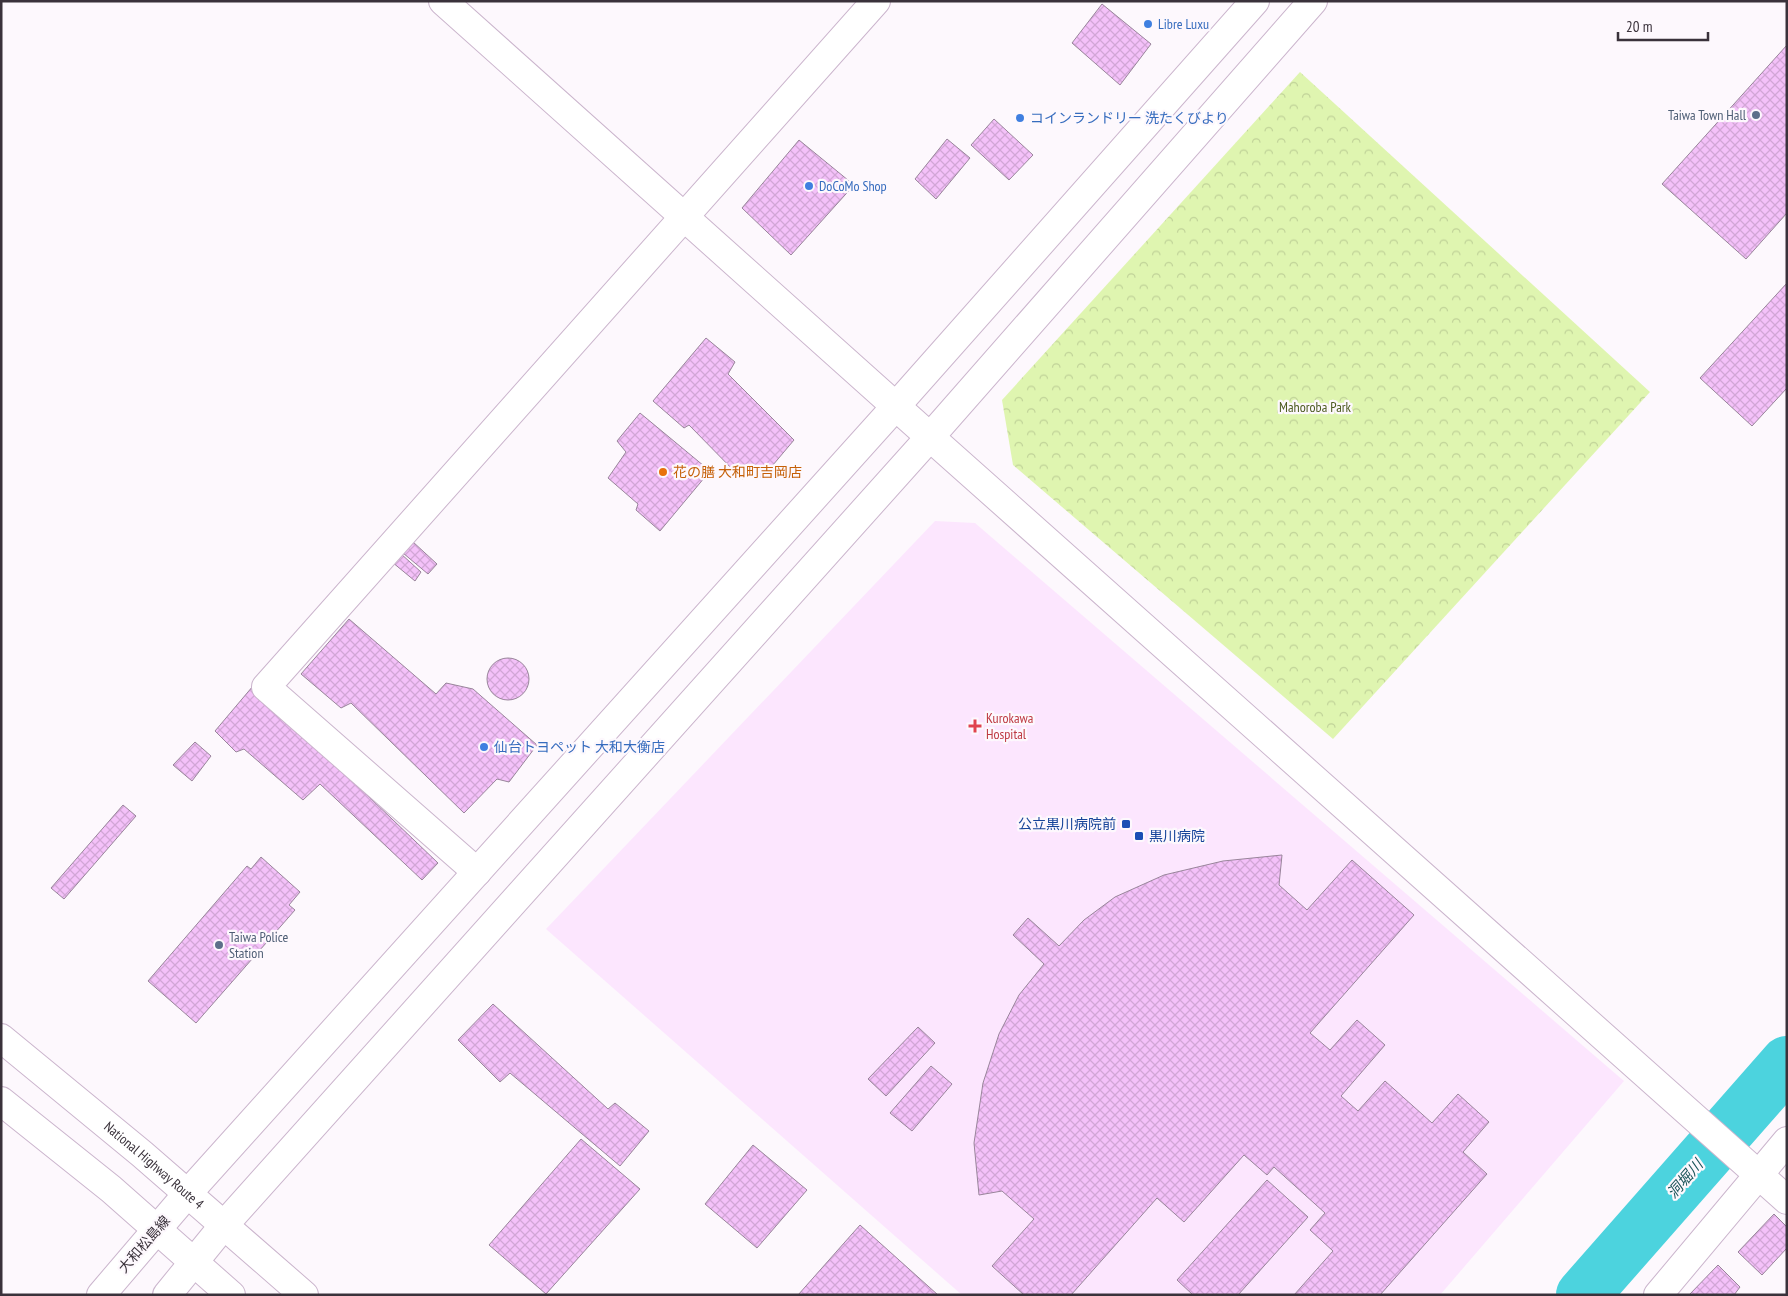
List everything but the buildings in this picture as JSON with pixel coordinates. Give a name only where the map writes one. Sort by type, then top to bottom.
[{"type":"main road","points":[[443,1],[1787,1200]]},
{"type":"main road","points":[[477,872],[266,686],[876,1]]},
{"type":"main road","name":"大和松島線","points":[[101,1295],[188,1193],[896,406],[1255,1]]},
{"type":"main road","points":[[167,1295],[224,1225],[930,437],[1312,1]]},
{"type":"main road","name":"National Highway Route 4","points":[[1,1038],[188,1193],[304,1295]]},
{"type":"main road","points":[[1,1101],[111,1189],[231,1295]]},
{"type":"main road","points":[[1658,1295],[1787,1142]]},
{"type":"shaded area","name":"Kurokawa Hospital","points":[[935,521],[975,523],[1624,1081],[1440,1295],[962,1295],[546,929]]},
{"type":"green space","name":"Mahoroba Park","points":[[1300,72],[1650,392],[1333,739],[1013,465],[1002,400]]},
{"type":"waterway","name":"洞堀川","points":[[1583,1295],[1787,1063]]},
{"type":"place","name":"Libre Luxu","points":[[1148,24]]},
{"type":"place","name":"Taiwa Town Hall","points":[[1756,115]]},
{"type":"place","name":"コインランドリー 洗たくびより","points":[[1020,118]]},
{"type":"place","name":"DoCoMo Shop","points":[[809,186]]},
{"type":"place","name":"花の膳 大和町吉岡店","points":[[663,472]]},
{"type":"place","name":"Kurokawa Hospital","points":[[975,726]]},
{"type":"place","name":"仙台トヨペット 大和大衡店","points":[[484,747]]},
{"type":"place","name":"公立黒川病院前","points":[[1126,824]]},
{"type":"place","name":"黒川病院","points":[[1139,836]]},
{"type":"place","name":"Taiwa Police Station","points":[[219,945]]}]
